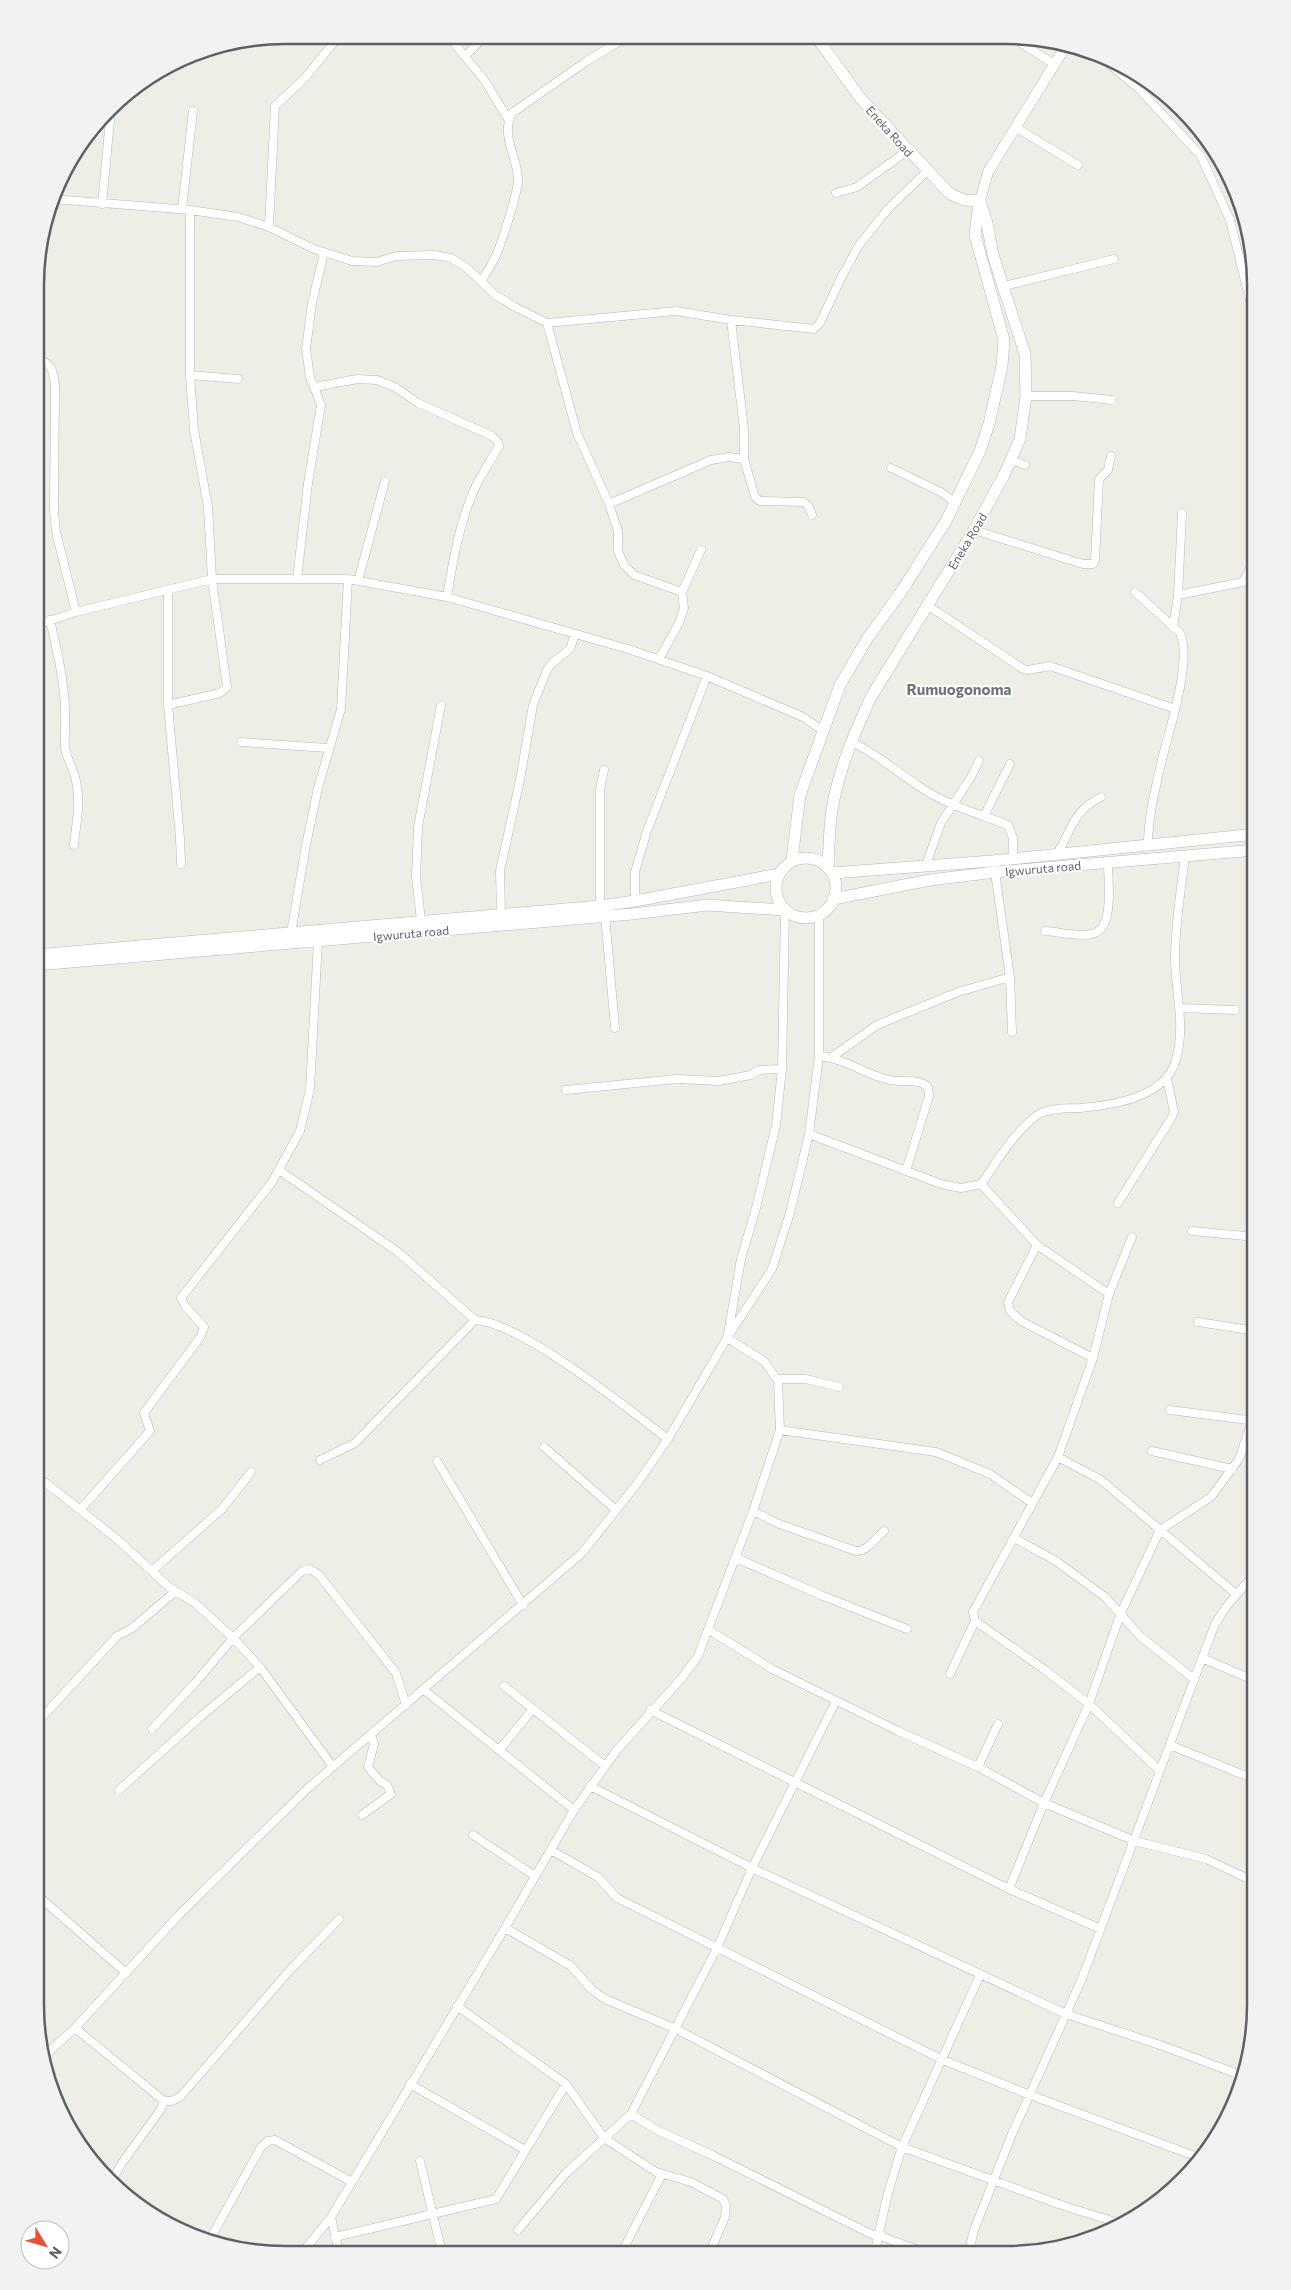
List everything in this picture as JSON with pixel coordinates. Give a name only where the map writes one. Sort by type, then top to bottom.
[{"type":"main road","name":"Eneka Road","points":[[820,44],[861,99],[907,151],[950,194],[964,200],[980,201],[987,223],[993,255],[1025,354],[1026,396],[1020,439],[1011,460],[974,530],[871,697],[852,742],[840,775],[832,810],[830,871]]},
{"type":"main road","points":[[792,860],[806,858],[817,860],[830,871],[835,883],[833,899],[819,915],[806,918],[794,915],[785,910],[776,893],[779,874],[792,860],[800,795],[822,730],[840,686],[867,639],[901,592],[956,503],[980,451],[989,424],[1002,366],[1004,340],[975,235],[980,201]]},
{"type":"main road","name":"Igwuruta road","points":[[830,871],[925,867],[1247,835]]},
{"type":"main road","name":"Igwuruta road","points":[[833,899],[930,880],[995,872],[1247,851]]},
{"type":"main road","name":"Igwuruta road","points":[[44,964],[318,941],[602,910],[779,874]]},
{"type":"main road","name":"Igwuruta road","points":[[44,954],[500,914],[707,905],[785,910]]},
{"type":"street","points":[[269,227],[275,106],[304,79],[333,44]]},
{"type":"street","points":[[455,44],[485,81],[508,119],[508,137],[516,167],[518,188],[494,260],[481,281]]},
{"type":"street","points":[[465,56],[476,44]]},
{"type":"street","points":[[508,119],[512,113],[587,61],[615,44]]},
{"type":"street","points":[[1022,44],[1054,64]]},
{"type":"street","points":[[980,201],[988,172],[1063,50]]},
{"type":"street","points":[[1117,71],[1139,90],[1200,156],[1230,220],[1247,289]]},
{"type":"street","points":[[168,705],[220,693],[227,687],[212,579],[208,506],[194,430],[190,375],[186,210],[193,111]]},
{"type":"street","points":[[102,204],[109,119]]},
{"type":"street","points":[[1015,128],[1078,165]]},
{"type":"street","points":[[836,193],[857,187],[907,151]]},
{"type":"street","points":[[60,199],[186,210],[238,217],[269,227],[324,253],[352,261],[376,262],[397,256],[434,255],[451,258],[467,268],[494,294],[547,323],[676,312],[814,329],[820,323],[859,245],[888,209],[927,171]]},
{"type":"street","points":[[297,579],[308,483],[321,405],[310,377],[306,348],[312,303],[324,253]]},
{"type":"street","points":[[1004,286],[1114,259]]},
{"type":"street","points":[[731,320],[744,429],[744,459],[756,497],[760,501],[804,502],[810,507],[812,515]]},
{"type":"street","points":[[547,323],[577,434],[609,504],[618,531],[618,551],[624,566],[634,575],[682,592]]},
{"type":"street","points":[[44,361],[52,369],[55,384],[54,511],[56,532],[76,612]]},
{"type":"street","points":[[190,375],[238,378]]},
{"type":"street","points":[[315,386],[357,379],[377,380],[395,387],[418,403],[492,436],[498,442],[499,446],[481,475],[466,512],[458,539],[447,597]]},
{"type":"street","points":[[1026,396],[1073,396],[1112,400]]},
{"type":"street","points":[[974,530],[1082,564],[1093,564],[1095,561],[1099,480],[1108,470],[1111,456]]},
{"type":"street","points":[[609,504],[711,460],[729,457],[744,459]]},
{"type":"street","points":[[1011,460],[1025,465]]},
{"type":"street","points":[[891,468],[941,492],[956,503]]},
{"type":"street","points":[[358,581],[385,481]]},
{"type":"street","points":[[1173,627],[1178,595],[1182,513]]},
{"type":"street","points":[[659,659],[679,623],[684,608],[682,592],[701,550]]},
{"type":"street","points":[[1178,595],[1243,582],[1247,574]]},
{"type":"street","points":[[44,622],[76,612],[212,579],[348,579],[447,597],[659,659],[707,676],[803,717],[822,730]]},
{"type":"street","points":[[291,933],[306,845],[328,748],[338,724],[341,709],[348,579]]},
{"type":"street","points":[[168,591],[168,705],[181,864]]},
{"type":"street","points":[[1135,592],[1180,633],[1184,642],[1180,688],[1161,764],[1148,844]]},
{"type":"street","points":[[927,606],[1023,668],[1028,670],[1050,666],[1175,709]]},
{"type":"street","points":[[50,620],[62,673],[65,746],[67,758],[74,770],[77,783],[78,808],[74,845]]},
{"type":"street","points":[[500,914],[500,871],[508,827],[520,780],[533,705],[547,670],[552,663],[570,649],[575,634]]},
{"type":"street","points":[[635,902],[635,872],[647,832],[707,676]]},
{"type":"street","points":[[421,920],[416,877],[418,827],[441,705]]},
{"type":"street","points":[[241,742],[328,748]]},
{"type":"street","points":[[852,742],[889,764],[921,788],[952,804],[1008,825],[1011,828],[1013,859]]},
{"type":"street","points":[[925,867],[941,823],[972,777],[979,761]]},
{"type":"street","points":[[984,816],[1010,764]]},
{"type":"street","points":[[604,770],[600,789],[602,910],[615,1028]]},
{"type":"street","points":[[1056,855],[1076,816],[1088,803],[1101,797]]},
{"type":"street","points":[[809,1134],[906,1171],[961,1188],[981,1184],[1009,1143],[1040,1114],[1060,1109],[1115,1104],[1138,1097],[1167,1078],[1176,1061],[1180,1038],[1180,1008],[1175,961],[1176,932],[1185,856]]},
{"type":"street","points":[[1045,931],[1090,934],[1098,932],[1104,925],[1108,913],[1108,863]]},
{"type":"street","points":[[995,872],[1010,977],[1012,1032]]},
{"type":"street","points":[[727,1338],[741,1259],[762,1185],[776,1125],[782,1068],[785,910]]},
{"type":"street","points":[[48,2052],[75,2028],[124,1972],[307,1789],[582,1553],[668,1439],[727,1338],[772,1270],[790,1213],[809,1134],[819,1056],[819,915]]},
{"type":"street","points":[[80,1510],[150,1431],[144,1413],[201,1336],[204,1328],[184,1306],[181,1298],[272,1182],[300,1131],[310,1089],[318,941]]},
{"type":"street","points":[[832,1057],[877,1025],[967,989],[1010,977]]},
{"type":"street","points":[[1180,1008],[1235,1010]]},
{"type":"street","points":[[819,1056],[832,1057],[889,1080],[923,1082],[928,1087],[929,1096],[906,1171]]},
{"type":"street","points":[[566,1090],[677,1079],[720,1081],[751,1075],[759,1070],[782,1068]]},
{"type":"street","points":[[1118,1203],[1174,1112],[1167,1078]]},
{"type":"street","points":[[279,1170],[398,1252],[475,1320],[482,1320],[518,1334],[614,1398],[668,1439]]},
{"type":"street","points":[[981,1184],[1038,1245],[1109,1294]]},
{"type":"street","points":[[1192,1232],[1247,1236]]},
{"type":"street","points":[[1132,1237],[1109,1294],[1093,1358],[1058,1458],[973,1612],[976,1621],[1046,1670],[1089,1704],[1159,1770]]},
{"type":"street","points":[[1038,1245],[1008,1302],[1010,1312],[1021,1321],[1093,1358]]},
{"type":"street","points":[[320,1460],[355,1443],[475,1320]]},
{"type":"street","points":[[1198,1322],[1247,1330]]},
{"type":"street","points":[[308,2246],[331,2217],[574,1810],[605,1766],[650,1710],[681,1679],[698,1656],[736,1558],[780,1430],[777,1379],[764,1361],[727,1338]]},
{"type":"street","points":[[777,1379],[806,1379],[839,1387]]},
{"type":"street","points":[[1170,1410],[1247,1420]]},
{"type":"street","points":[[780,1430],[936,1452],[990,1474],[1032,1504]]},
{"type":"street","points":[[1009,1889],[1044,1803],[1089,1704],[1120,1615],[1160,1530],[1211,1497],[1239,1459],[1247,1439]]},
{"type":"street","points":[[544,1447],[616,1510]]},
{"type":"street","points":[[1152,1452],[1232,1469]]},
{"type":"street","points":[[1058,1458],[1102,1480],[1236,1594]]},
{"type":"street","points":[[437,1461],[523,1605]]},
{"type":"street","points":[[153,1570],[222,1509],[251,1472]]},
{"type":"street","points":[[44,1482],[153,1570],[176,1591],[195,1603],[232,1638],[260,1667],[332,1767]]},
{"type":"street","points":[[753,1511],[779,1524],[856,1551],[861,1551],[867,1547],[884,1531]]},
{"type":"street","points":[[1014,1538],[1056,1561],[1105,1598],[1140,1637],[1194,1679]]},
{"type":"street","points":[[736,1558],[823,1596],[907,1629]]},
{"type":"street","points":[[152,1730],[196,1682],[232,1638],[302,1571],[310,1569],[319,1575],[396,1674],[406,1706]]},
{"type":"street","points":[[970,2246],[974,2230],[994,2180],[1066,2014],[1135,1841],[1159,1770],[1215,1624],[1236,1594],[1247,1582]]},
{"type":"street","points":[[44,1716],[116,1636],[131,1629],[176,1591]]},
{"type":"street","points":[[950,1674],[976,1621]]},
{"type":"street","points":[[709,1630],[772,1669],[898,1731],[978,1766],[1044,1803],[1135,1841],[1206,1859],[1247,1878]]},
{"type":"street","points":[[1202,1658],[1247,1678]]},
{"type":"street","points":[[119,1790],[199,1718],[260,1667]]},
{"type":"street","points":[[504,1686],[605,1766]]},
{"type":"street","points":[[424,1690],[574,1810]]},
{"type":"street","points":[[518,2230],[566,2173],[631,2114],[716,1949],[752,1868],[836,1701]]},
{"type":"street","points":[[500,1749],[533,1709]]},
{"type":"street","points":[[650,1710],[1009,1889],[1100,1929]]},
{"type":"street","points":[[978,1766],[998,1724]]},
{"type":"street","points":[[362,1815],[391,1794],[387,1784],[380,1781],[368,1767],[374,1744],[370,1735]]},
{"type":"street","points":[[1170,1745],[1247,1776]]},
{"type":"street","points":[[590,1786],[752,1868],[1066,2014],[1163,2046],[1237,2074]]},
{"type":"street","points":[[473,1836],[535,1876]]},
{"type":"street","points":[[551,1850],[598,1877],[617,1898],[716,1949],[943,2060],[1030,2095],[1195,2156]]},
{"type":"street","points":[[44,1901],[124,1972]]},
{"type":"street","points":[[75,2028],[164,2101],[172,2101],[181,2096],[290,1970],[339,1919]]},
{"type":"street","points":[[505,1928],[571,1966],[592,1990],[605,1999],[676,2029],[902,2147],[1064,2206],[1113,2221]]},
{"type":"street","points":[[876,2246],[902,2147],[980,1975]]},
{"type":"street","points":[[457,2006],[566,2084],[604,2138],[642,2164],[662,2174],[691,2182],[723,2199],[726,2205],[725,2218],[713,2246]]},
{"type":"street","points":[[410,2084],[525,2150]]},
{"type":"street","points":[[335,2237],[496,2199],[566,2084]]},
{"type":"street","points":[[113,2175],[161,2109],[164,2101]]},
{"type":"street","points":[[631,2114],[655,2129],[883,2237],[907,2246]]},
{"type":"street","points":[[214,2235],[261,2147],[268,2141],[275,2140],[352,2182]]},
{"type":"street","points":[[420,2161],[440,2246]]},
{"type":"street","points":[[625,2246],[662,2174]]},
{"type":"street","points":[[331,2217],[337,2246]]},
{"type":"district","name":"Rumuogonoma","points":[[959,689]]}]
